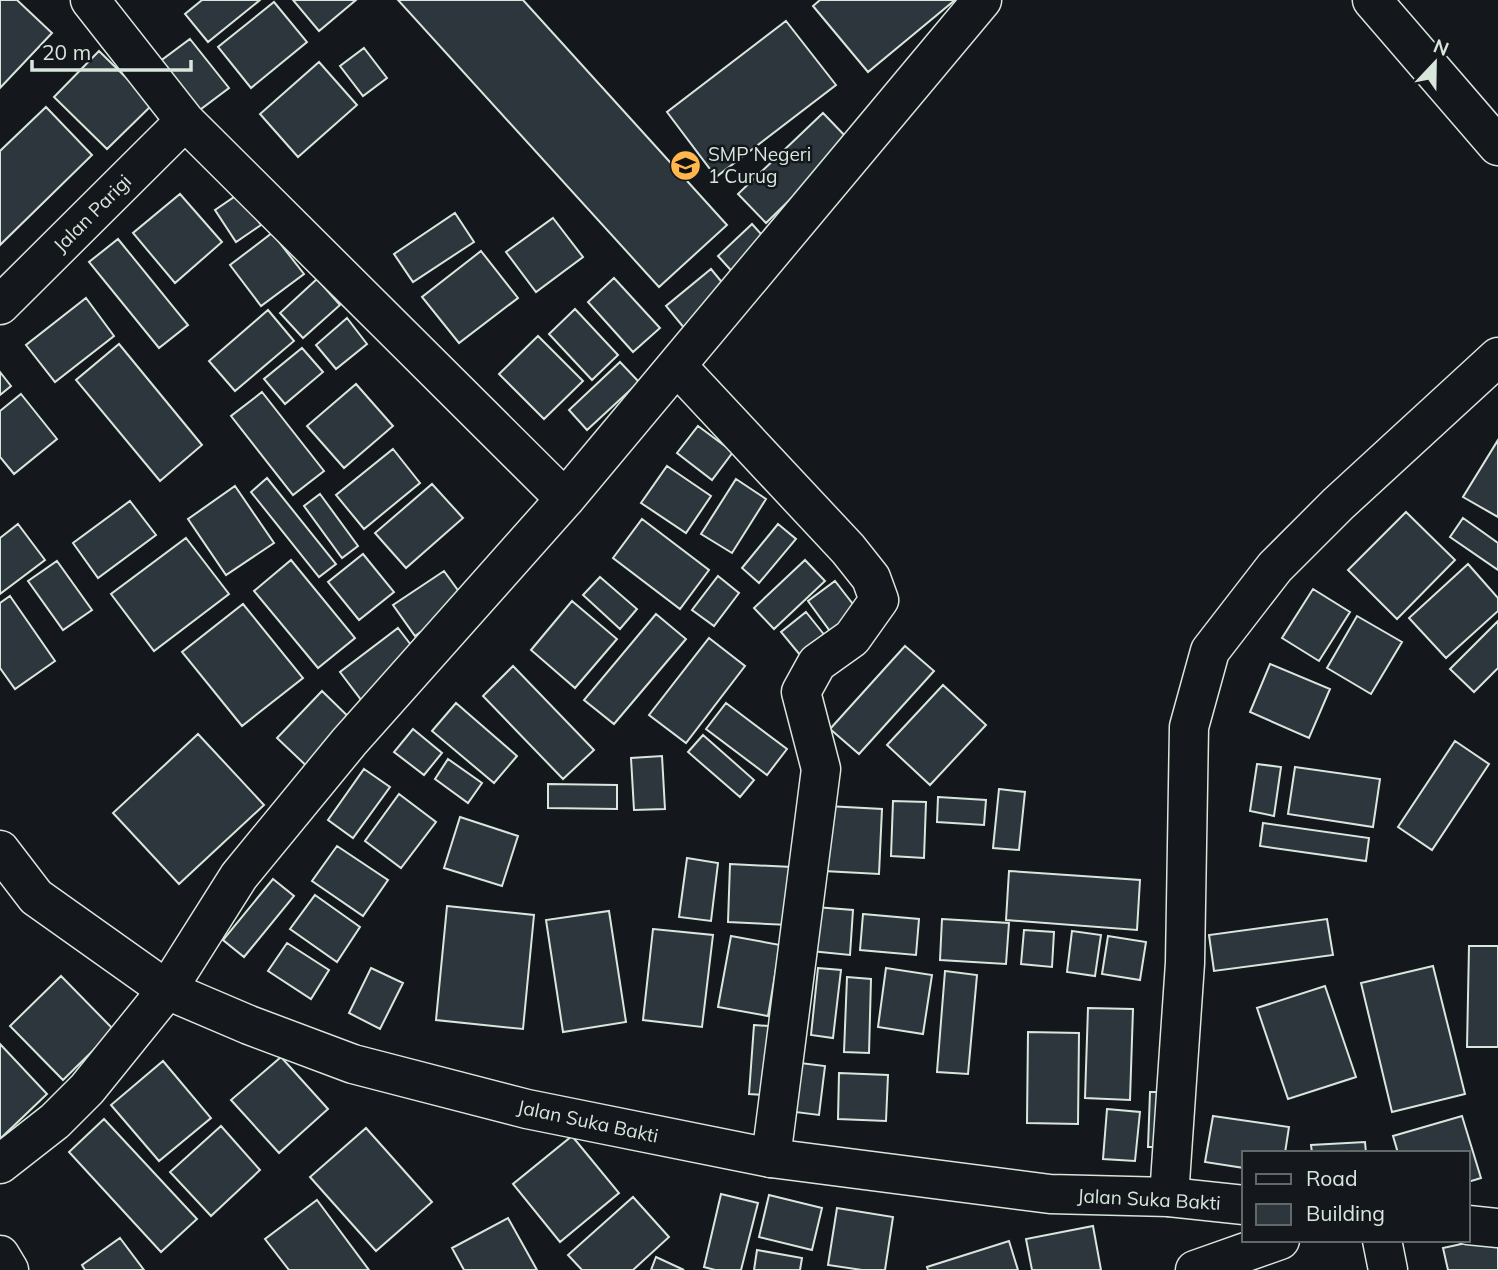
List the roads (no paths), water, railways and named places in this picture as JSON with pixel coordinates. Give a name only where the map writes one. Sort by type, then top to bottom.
[{"type":"street","points":[[90,0],[185,121],[565,499]]},
{"type":"street","points":[[0,1164],[55,1121],[88,1089],[167,990],[239,876],[349,742],[565,499],[982,0]]},
{"type":"street","points":[[1372,0],[1498,146]]},
{"type":"street","name":"Jalan Parigi","points":[[0,305],[185,121]]},
{"type":"street","points":[[1169,1197],[1185,963],[1189,727],[1210,651],[1275,567],[1338,504],[1498,357]]},
{"type":"street","points":[[677,366],[848,549],[872,578],[879,600],[852,638],[817,663],[801,692],[821,769],[771,1158]]},
{"type":"street","name":"Jalan Suka Bakti","points":[[0,850],[36,897],[167,990],[249,1026],[353,1063],[527,1109],[771,1158],[1051,1194],[1169,1197],[1242,1205]]},
{"type":"street","points":[[1470,1225],[1498,1228]]},
{"type":"street","points":[[1195,1270],[1274,1242]]},
{"type":"street","points":[[1382,1242],[1388,1270]]},
{"type":"street","points":[[0,1255],[9,1270]]},
{"type":"place","name":"SMP Negeri 1 Curug","points":[[685,165]]}]
